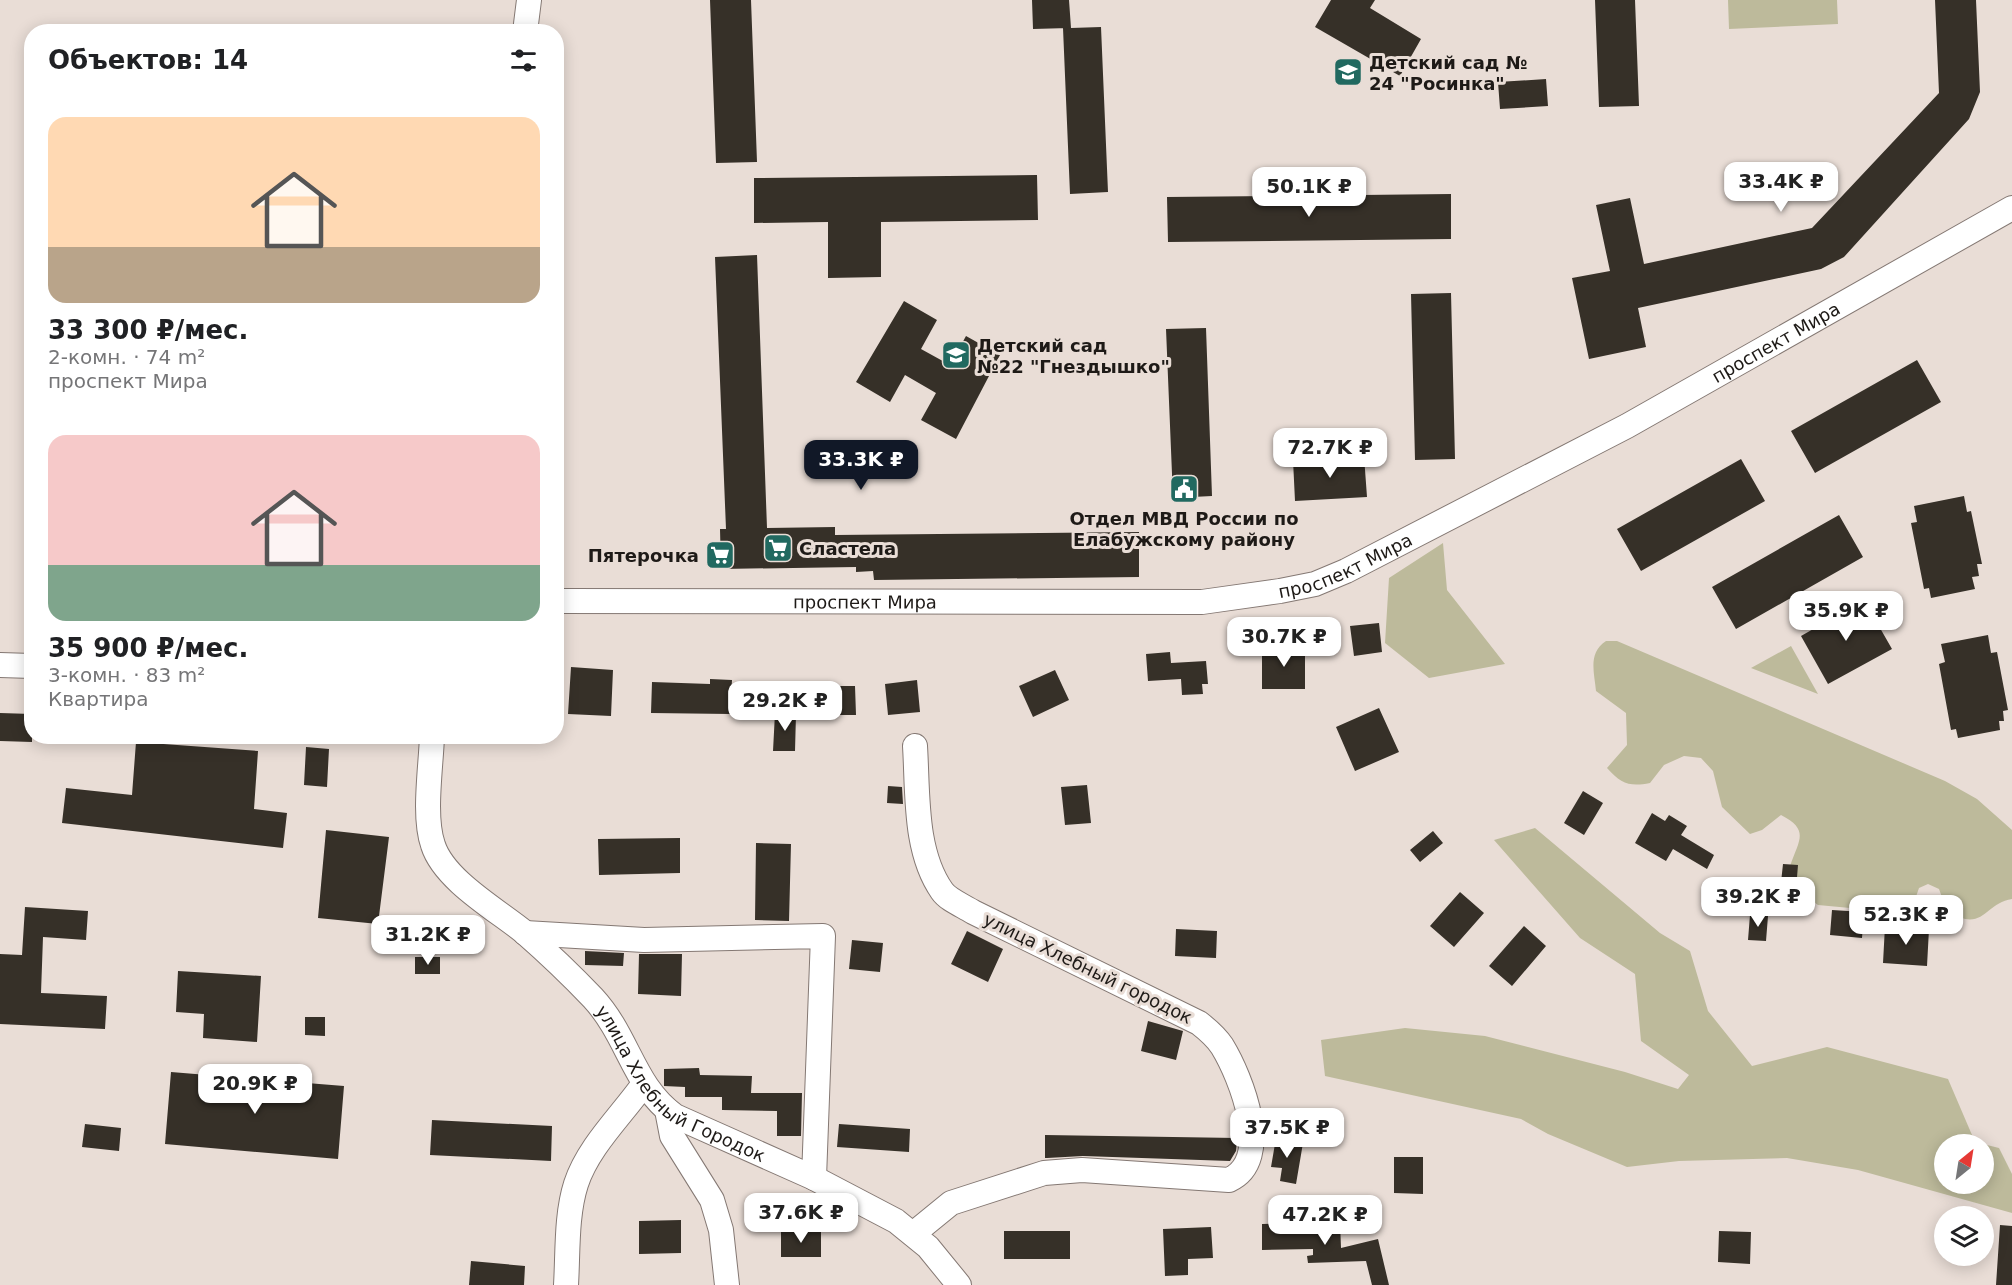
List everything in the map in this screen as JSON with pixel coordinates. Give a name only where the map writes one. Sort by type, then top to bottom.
[{"type":"street","points":[[526,24],[528,0]]},
{"type":"street","name":"проспект Мира","points":[[564,601],[1202,602],[1315,584],[1346,571],[1627,426],[2012,208]]},
{"type":"street","points":[[0,665],[24,666]]},
{"type":"street","name":"улица Хлебный Городок","points":[[432,744],[429,819],[433,845],[456,878],[525,933],[607,1014],[627,1048],[643,1085],[667,1110],[878,1210],[928,1247],[958,1285]]},
{"type":"street","name":"улица Хлебный городок","points":[[913,1234],[951,1203],[1044,1173],[1082,1170],[1229,1180],[1245,1169],[1252,1151],[1249,1116],[1233,1070],[1222,1046],[1199,1023],[973,912],[944,893],[928,865],[920,815],[915,746]]},
{"type":"street","points":[[525,933],[644,940],[823,936],[814,1178]]},
{"type":"street","name":"улица Хлебный городок","points":[[566,1285],[571,1207],[576,1185],[593,1151],[643,1085]]},
{"type":"street","name":"улица Хлебный городок","points":[[667,1110],[672,1136],[712,1200],[721,1230],[727,1285]]},
{"type":"shaded area","points":[[1728,0],[1837,0],[1838,24],[1729,29]]},
{"type":"shaded area","points":[[1443,543],[1447,590],[1505,664],[1429,678],[1385,643],[1389,578]]},
{"type":"shaded area","points":[[1606,641],[1617,641],[1945,781],[1977,799],[2012,830],[2012,899],[1995,906],[1983,915],[1969,919],[1947,911],[1939,889],[1928,884],[1919,888],[1909,917],[1899,920],[1861,909],[1818,905],[1800,892],[1790,866],[1800,836],[1796,826],[1781,815],[1762,830],[1750,834],[1722,807],[1713,771],[1701,758],[1684,756],[1664,765],[1650,783],[1637,785],[1621,781],[1607,768],[1627,745],[1626,713],[1596,691],[1594,676],[1594,657]]},
{"type":"shaded area","points":[[1791,646],[1818,694],[1751,668]]},
{"type":"shaded area","points":[[1535,828],[1660,933],[1690,951],[1708,1011],[1752,1066],[1827,1047],[1948,1079],[1972,1134],[1934,1134],[1934,1191],[1858,1170],[1787,1158],[1679,1161],[1627,1167],[1548,1134],[1521,1119],[1325,1076],[1321,1040],[1405,1028],[1485,1036],[1625,1072],[1678,1089],[1689,1075],[1641,1041],[1635,974],[1580,938],[1494,840]]},
{"type":"shaded area","points":[[1994,1147],[1999,1148],[2012,1174],[2012,1213],[1994,1208],[1994,1206],[1944,1194],[1994,1194]]},
{"type":"building","points":[[710,0],[751,0],[757,162],[716,163]]},
{"type":"building","points":[[1032,0],[1069,0],[1071,28],[1101,27],[1108,192],[1070,194],[1063,28],[1033,29]]},
{"type":"building","points":[[1331,0],[1375,0],[1370,8],[1421,39],[1400,76],[1315,27]]},
{"type":"building","points":[[1595,0],[1635,0],[1639,106],[1599,107]]},
{"type":"building","points":[[1935,0],[1976,0],[1980,92],[1969,119],[1844,257],[1821,269],[1638,308],[1646,347],[1589,359],[1572,278],[1610,271],[1596,205],[1630,198],[1644,264],[1812,228],[1939,93]]},
{"type":"building","points":[[1546,79],[1548,106],[1500,109],[1498,82]]},
{"type":"building","points":[[1037,175],[1038,220],[881,222],[881,277],[828,278],[828,222],[754,223],[754,178]]},
{"type":"building","points":[[1451,194],[1451,239],[1168,242],[1167,197]]},
{"type":"building","points":[[757,255],[767,528],[835,527],[835,535],[1139,532],[1139,577],[874,580],[873,571],[856,572],[856,567],[721,569],[720,529],[726,529],[715,257]]},
{"type":"building","points":[[1451,293],[1455,459],[1415,460],[1411,294]]},
{"type":"building","points":[[904,301],[937,320],[921,349],[950,365],[966,336],[1000,355],[956,439],[921,420],[936,393],[905,375],[890,402],[856,382]]},
{"type":"building","points":[[1206,328],[1212,496],[1173,498],[1166,329]]},
{"type":"building","points":[[1917,360],[1941,402],[1815,473],[1791,431]]},
{"type":"building","points":[[1364,456],[1367,497],[1295,501],[1293,460]]},
{"type":"building","points":[[1741,459],[1765,501],[1641,571],[1617,529]]},
{"type":"building","points":[[1964,496],[1967,512],[1971,511],[1982,564],[1977,564],[1979,576],[1972,577],[1975,589],[1931,598],[1929,588],[1924,589],[1911,523],[1917,522],[1914,506]]},
{"type":"building","points":[[1839,515],[1863,557],[1736,629],[1712,587]]},
{"type":"building","points":[[1864,600],[1892,649],[1828,684],[1801,636]]},
{"type":"building","points":[[1379,623],[1382,652],[1354,656],[1350,626]]},
{"type":"building","points":[[1988,635],[1991,653],[1997,652],[2008,710],[2003,711],[2004,721],[1999,721],[2000,730],[1958,738],[1956,729],[1951,730],[1939,664],[1945,662],[1941,644]]},
{"type":"building","points":[[1262,647],[1305,647],[1305,689],[1262,689]]},
{"type":"building","points":[[1170,652],[1171,663],[1206,661],[1208,684],[1202,684],[1203,694],[1182,695],[1181,679],[1148,681],[1146,654]]},
{"type":"building","points":[[571,667],[613,670],[611,716],[568,714]]},
{"type":"building","points":[[1055,670],[1069,700],[1033,717],[1019,686]]},
{"type":"building","points":[[710,679],[732,680],[730,714],[651,713],[652,682],[710,684]]},
{"type":"building","points":[[917,680],[920,712],[888,715],[885,684]]},
{"type":"building","points":[[834,686],[855,686],[856,715],[835,715]]},
{"type":"building","points":[[1379,708],[1399,752],[1355,771],[1336,727]]},
{"type":"building","points":[[0,713],[24,714],[24,742],[0,741]]},
{"type":"building","points":[[775,713],[796,714],[795,751],[773,751]]},
{"type":"building","points":[[136,744],[258,751],[254,809],[287,813],[283,848],[62,823],[66,788],[132,795]]},
{"type":"building","points":[[306,747],[329,749],[327,787],[304,785]]},
{"type":"building","points":[[1087,785],[1091,823],[1065,825],[1061,787]]},
{"type":"building","points":[[888,786],[902,787],[903,804],[887,803]]},
{"type":"building","points":[[1583,791],[1603,803],[1584,835],[1564,823]]},
{"type":"building","points":[[1652,813],[1665,821],[1669,815],[1687,826],[1681,835],[1714,855],[1707,869],[1673,849],[1666,861],[1635,843]]},
{"type":"building","points":[[326,830],[389,837],[378,924],[318,918]]},
{"type":"building","points":[[1433,831],[1443,843],[1420,862],[1410,850]]},
{"type":"building","points":[[680,838],[680,873],[599,875],[598,839]]},
{"type":"building","points":[[756,843],[791,844],[789,921],[755,920]]},
{"type":"building","points":[[1783,864],[1798,865],[1795,902],[1779,901]]},
{"type":"building","points":[[1460,892],[1484,913],[1454,947],[1430,926]]},
{"type":"building","points":[[25,907],[88,911],[86,940],[43,937],[41,993],[107,996],[105,1029],[0,1024],[0,954],[22,955]]},
{"type":"building","points":[[1832,910],[1864,912],[1862,938],[1830,935]]},
{"type":"building","points":[[1750,915],[1768,916],[1766,941],[1748,940]]},
{"type":"building","points":[[1524,926],[1546,946],[1512,986],[1489,966]]},
{"type":"building","points":[[1885,926],[1929,929],[1927,966],[1883,963]]},
{"type":"building","points":[[1176,929],[1217,931],[1216,958],[1175,956]]},
{"type":"building","points":[[967,931],[1003,949],[988,982],[951,964]]},
{"type":"building","points":[[852,940],[883,943],[880,972],[849,969]]},
{"type":"building","points":[[585,951],[624,953],[623,966],[585,965]]},
{"type":"building","points":[[639,954],[682,954],[681,996],[638,994]]},
{"type":"building","points":[[415,957],[440,957],[440,974],[415,974]]},
{"type":"building","points":[[178,971],[261,976],[257,1042],[203,1038],[204,1014],[176,1012]]},
{"type":"building","points":[[305,1017],[325,1017],[325,1036],[305,1035]]},
{"type":"building","points":[[1148,1021],[1183,1031],[1176,1060],[1141,1051]]},
{"type":"building","points":[[699,1068],[700,1075],[752,1076],[751,1093],[802,1093],[801,1136],[777,1136],[777,1111],[722,1110],[722,1097],[685,1097],[685,1087],[664,1086],[664,1069]]},
{"type":"building","points":[[171,1072],[344,1086],[338,1159],[165,1144]]},
{"type":"building","points":[[432,1120],[552,1126],[551,1161],[430,1155]]},
{"type":"building","points":[[85,1124],[121,1128],[119,1151],[82,1147]]},
{"type":"building","points":[[839,1124],[910,1129],[909,1152],[837,1147]]},
{"type":"building","points":[[1045,1135],[1237,1138],[1236,1151],[1230,1161],[1083,1156],[1045,1158]]},
{"type":"building","points":[[1276,1138],[1303,1143],[1296,1184],[1280,1181],[1282,1168],[1271,1167]]},
{"type":"building","points":[[1394,1157],[1423,1157],[1423,1194],[1394,1193]]},
{"type":"building","points":[[681,1220],[681,1253],[639,1254],[639,1221]]},
{"type":"building","points":[[1340,1222],[1341,1248],[1378,1239],[1389,1285],[1372,1285],[1366,1261],[1308,1263],[1307,1256],[1313,1255],[1313,1249],[1262,1250],[1262,1224]]},
{"type":"building","points":[[2000,1225],[2012,1226],[2012,1285],[1996,1285]]},
{"type":"building","points":[[1211,1227],[1213,1258],[1188,1259],[1188,1275],[1165,1276],[1163,1229]]},
{"type":"building","points":[[781,1231],[821,1231],[821,1257],[781,1257]]},
{"type":"building","points":[[1004,1231],[1070,1231],[1070,1259],[1004,1259]]},
{"type":"building","points":[[1719,1231],[1751,1232],[1750,1264],[1718,1262]]},
{"type":"building","points":[[471,1261],[525,1266],[524,1285],[469,1285]]},
{"type":"place","name":"Детский сад № 24 \"Росинка\"","points":[[1348,72]]},
{"type":"place","name":"Детский сад №22 \"Гнездышко\"","points":[[956,355]]},
{"type":"place","name":"Отдел МВД России по Елабужскому району","points":[[1184,489]]},
{"type":"place","name":"Сластела","points":[[778,548]]},
{"type":"place","name":"Пятерочка","points":[[720,555]]}]
